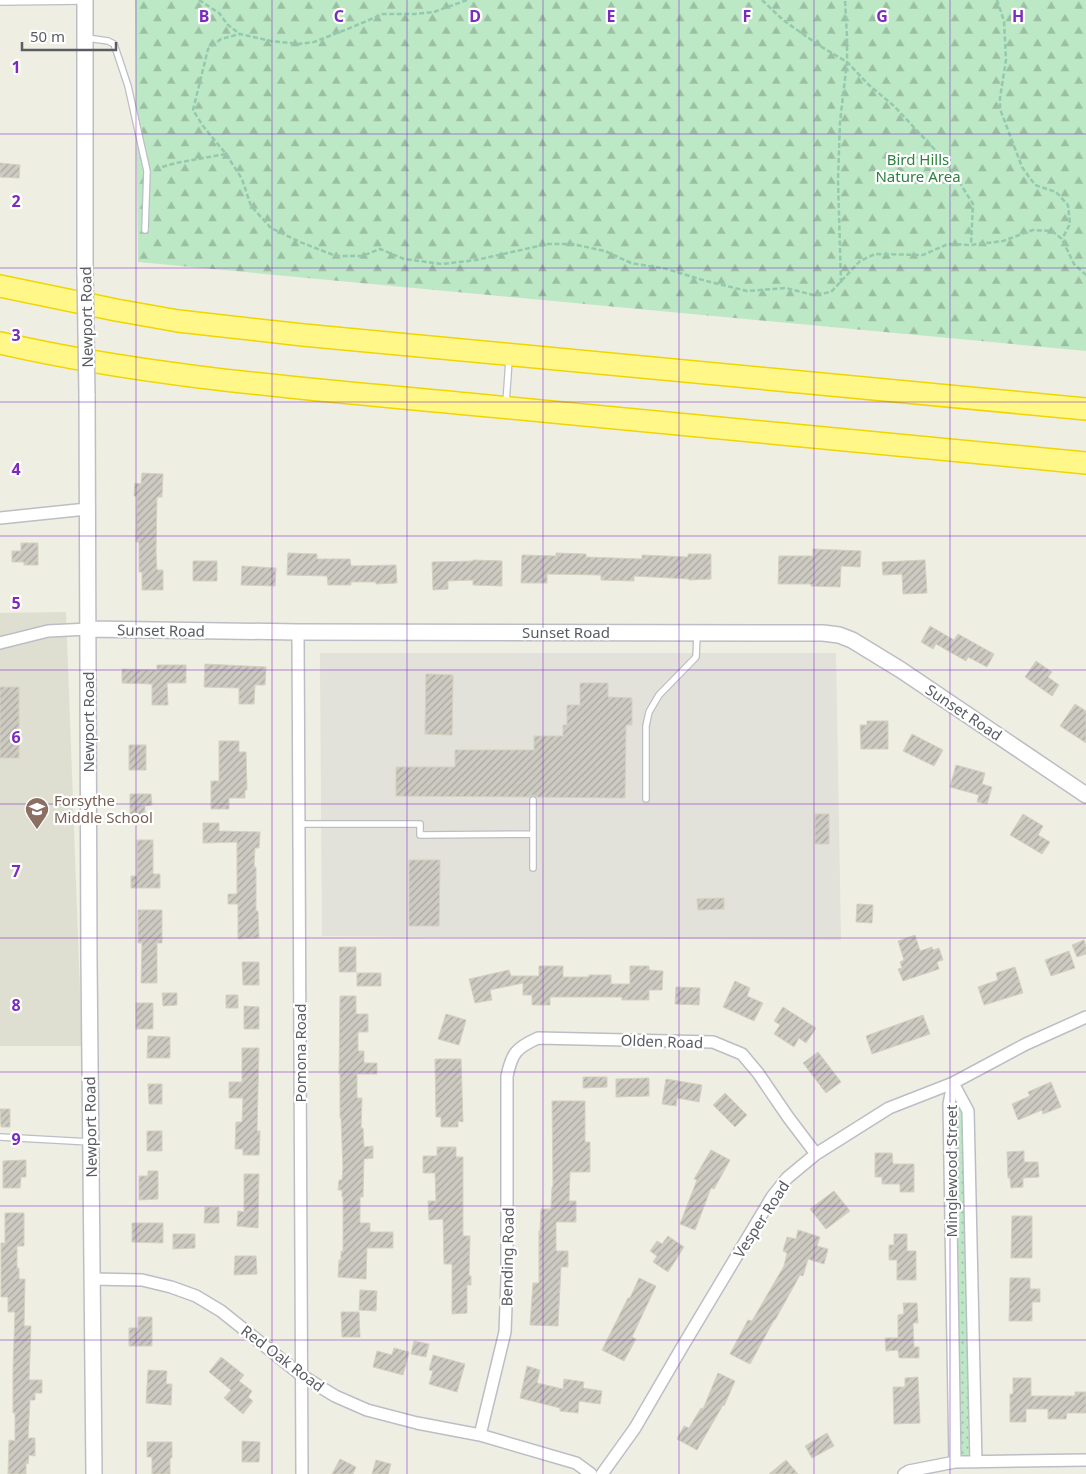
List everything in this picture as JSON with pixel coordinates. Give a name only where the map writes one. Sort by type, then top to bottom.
[{"type":"highway","points":[[1,290],[178,321],[303,336],[1086,409]]},
{"type":"highway","points":[[0,343],[119,366],[333,391],[1086,463]]},
{"type":"street","name":"Newport Road","points":[[85,1],[90,1142],[94,1474]]},
{"type":"street","points":[[0,518],[87,508]]},
{"type":"street","name":"Sunset Road","points":[[0,643],[48,631],[88,629],[298,632],[697,632],[839,635],[852,640],[901,670],[1086,794]]},
{"type":"street","name":"Pomona Road","points":[[298,632],[302,1474]]},
{"type":"street","name":"Vesper Road","points":[[602,1474],[635,1428],[772,1197],[787,1178],[816,1154],[889,1108],[953,1083],[1026,1044],[1086,1017]]},
{"type":"street","name":"Olden Road","points":[[507,1076],[510,1059],[523,1045],[538,1038],[713,1042],[742,1054],[758,1073],[816,1154]]},
{"type":"street","name":"Bending Road","points":[[480,1436],[505,1332],[507,1280],[507,1076]]},
{"type":"street","name":"Minglewood Street","points":[[953,1083],[968,1111],[976,1462]]},
{"type":"street","name":"Minglewood Street","points":[[953,1083],[949,1104],[955,1462]]},
{"type":"street","name":"Red Oak Road","points":[[92,1280],[142,1280],[171,1287],[196,1296],[220,1311],[301,1375],[335,1396],[366,1410],[480,1436],[576,1463],[591,1474]]},
{"type":"street","points":[[904,1474],[909,1471],[955,1462],[1086,1460]]},
{"type":"lane","points":[[0,2],[85,1]]},
{"type":"lane","points":[[85,38],[108,41],[114,44],[128,86],[147,171],[145,230]]},
{"type":"lane","points":[[506,408],[510,355]]},
{"type":"lane","points":[[646,799],[646,726],[649,712],[659,695],[696,657],[697,632]]},
{"type":"lane","points":[[533,800],[533,868]]},
{"type":"lane","points":[[299,824],[420,824],[420,835],[533,834]]},
{"type":"lane","points":[[0,1137],[90,1142]]},
{"type":"path","points":[[200,0],[219,13],[228,25],[240,34],[271,42],[298,44],[314,42],[383,14],[434,12],[467,0]]},
{"type":"path","points":[[762,0],[782,20],[847,62],[869,85],[894,106],[938,152],[973,204],[971,245]]},
{"type":"path","points":[[841,283],[838,180],[840,122],[847,62],[845,0]]},
{"type":"path","points":[[997,0],[1004,21],[1006,60],[1000,109],[1022,167],[1035,185],[1056,192],[1068,205],[1070,224],[1062,239]]},
{"type":"path","points":[[240,34],[221,39],[208,49],[193,110],[202,126],[226,154],[242,179],[251,206],[271,228],[336,256],[362,256],[380,250],[404,259],[442,264],[476,260],[548,244],[572,244],[606,251],[631,262],[667,269],[747,291],[786,288],[813,295],[831,292],[860,261],[876,254],[923,255],[948,244],[971,245],[1004,241],[1033,230],[1052,232],[1062,239],[1074,264],[1086,275]]},
{"type":"path","points":[[147,171],[176,163],[226,154]]},
{"type":"shaded area","name":"Forsythe Middle School","points":[[66,612],[82,1046],[0,1046],[0,613]]},
{"type":"shaded area","points":[[320,653],[836,653],[841,940],[322,936]]},
{"type":"green space","name":"Bird Hills Nature Area","points":[[135,0],[1086,0],[1086,351],[138,262]]},
{"type":"green space","points":[[957,1100],[963,1104],[969,1454],[967,1457],[961,1453]]},
{"type":"building","points":[[0,163],[20,165],[19,178],[0,177]]},
{"type":"building","points":[[142,473],[163,474],[162,497],[157,497],[156,552],[157,570],[163,570],[163,590],[142,590],[142,572],[139,572],[139,542],[136,542],[137,496],[134,496],[135,483],[141,484]]},
{"type":"building","points":[[21,543],[38,543],[38,565],[24,565],[24,562],[12,562],[12,551],[21,551]]},
{"type":"building","points":[[813,549],[861,551],[860,567],[841,566],[840,587],[811,586],[811,584],[778,584],[779,556],[813,556]]},
{"type":"building","points":[[288,553],[317,554],[317,559],[350,559],[351,566],[396,565],[397,583],[351,582],[351,585],[328,585],[327,576],[287,575]]},
{"type":"building","points":[[556,553],[586,554],[586,557],[642,559],[642,555],[688,557],[688,554],[711,554],[711,579],[689,580],[634,576],[634,581],[601,580],[601,575],[547,574],[547,583],[521,583],[522,555],[556,556]]},
{"type":"building","points":[[925,560],[927,593],[903,594],[902,574],[883,575],[882,562]]},
{"type":"building","points":[[193,561],[217,561],[217,581],[193,581]]},
{"type":"building","points":[[502,561],[502,586],[473,585],[473,580],[448,581],[448,589],[433,590],[432,562]]},
{"type":"building","points":[[242,566],[276,568],[275,586],[241,585]]},
{"type":"building","points":[[930,626],[954,640],[958,634],[994,654],[987,667],[968,657],[966,661],[936,644],[933,649],[921,642]]},
{"type":"building","points":[[1036,661],[1052,672],[1048,677],[1059,685],[1052,696],[1025,677]]},
{"type":"building","points":[[205,664],[266,667],[265,685],[255,685],[254,704],[239,704],[239,688],[204,687]]},
{"type":"building","points":[[157,665],[186,665],[186,683],[167,683],[168,705],[152,705],[152,684],[122,683],[122,669],[157,670]]},
{"type":"building","points":[[426,674],[453,675],[452,735],[425,734]]},
{"type":"building","points":[[580,683],[608,683],[608,697],[632,698],[632,725],[626,725],[625,798],[537,797],[533,795],[529,797],[396,796],[396,767],[455,767],[455,750],[534,750],[534,736],[563,736],[563,725],[567,725],[567,705],[580,705]]},
{"type":"building","points":[[0,687],[19,687],[19,758],[0,758]]},
{"type":"building","points":[[1075,704],[1086,711],[1086,743],[1060,726]]},
{"type":"building","points":[[867,721],[888,721],[888,749],[861,749],[860,725],[867,725]]},
{"type":"building","points":[[912,734],[943,750],[934,766],[903,751]]},
{"type":"building","points":[[219,741],[239,741],[239,752],[246,752],[247,790],[245,790],[245,798],[229,798],[229,809],[211,809],[211,781],[219,781]]},
{"type":"building","points":[[129,745],[146,745],[146,770],[129,770]]},
{"type":"building","points":[[956,765],[985,773],[982,784],[992,787],[987,804],[977,802],[979,795],[950,787]]},
{"type":"building","points":[[130,794],[151,794],[152,805],[145,806],[145,816],[130,816]]},
{"type":"building","points":[[815,814],[829,814],[829,844],[815,844]]},
{"type":"building","points":[[1023,814],[1043,826],[1038,835],[1050,842],[1042,854],[1010,835]]},
{"type":"building","points":[[203,823],[219,823],[219,831],[260,832],[259,848],[255,848],[254,867],[256,867],[256,911],[258,911],[259,938],[238,939],[238,904],[228,904],[228,894],[237,894],[237,842],[203,843]]},
{"type":"building","points":[[137,840],[153,840],[153,874],[160,874],[160,888],[131,888],[131,876],[137,876]]},
{"type":"building","points":[[409,860],[440,860],[439,926],[409,926]]},
{"type":"building","points":[[724,898],[724,909],[698,910],[697,899]]},
{"type":"building","points":[[857,904],[873,905],[872,923],[856,922]]},
{"type":"building","points":[[138,910],[162,910],[162,943],[157,943],[157,983],[141,983],[142,943],[138,943]]},
{"type":"building","points":[[915,935],[920,951],[932,947],[933,950],[939,948],[943,960],[937,962],[939,969],[903,981],[898,969],[902,968],[900,962],[904,960],[898,941]]},
{"type":"building","points":[[1084,940],[1086,954],[1077,957],[1072,945]]},
{"type":"building","points":[[339,947],[356,947],[356,972],[339,972]]},
{"type":"building","points":[[1069,951],[1075,968],[1051,976],[1045,960]]},
{"type":"building","points":[[242,962],[259,962],[259,985],[243,985]]},
{"type":"building","points":[[539,966],[563,966],[563,977],[611,975],[611,984],[630,984],[630,966],[649,966],[649,970],[663,971],[662,990],[649,990],[649,1000],[622,1000],[622,997],[550,997],[550,1005],[532,1005],[532,995],[523,995],[523,983],[490,990],[492,1000],[475,1003],[469,979],[509,970],[511,976],[539,976]]},
{"type":"building","points":[[1015,967],[1023,993],[984,1005],[978,987],[998,980],[996,973]]},
{"type":"building","points":[[357,973],[381,973],[381,986],[357,986]]},
{"type":"building","points":[[735,981],[750,988],[747,996],[763,1003],[754,1021],[723,1007]]},
{"type":"building","points":[[676,987],[700,988],[699,1005],[675,1004]]},
{"type":"building","points":[[162,993],[177,993],[177,1005],[163,1006]]},
{"type":"building","points":[[226,995],[238,995],[238,1008],[226,1008]]},
{"type":"building","points":[[340,996],[356,996],[356,1014],[368,1014],[368,1032],[358,1032],[358,1051],[364,1051],[364,1063],[377,1063],[377,1074],[357,1074],[357,1098],[362,1098],[361,1128],[363,1128],[364,1147],[373,1146],[373,1158],[364,1159],[363,1197],[360,1197],[360,1223],[370,1223],[370,1232],[393,1232],[393,1248],[367,1248],[366,1279],[338,1277],[339,1260],[341,1260],[341,1251],[343,1252],[343,1197],[342,1190],[338,1190],[339,1180],[342,1180],[343,1168],[339,1074]]},
{"type":"building","points":[[136,1003],[153,1003],[153,1029],[136,1029]]},
{"type":"building","points":[[244,1006],[259,1007],[259,1029],[244,1029]]},
{"type":"building","points":[[783,1007],[816,1028],[806,1043],[799,1038],[794,1047],[774,1034],[780,1025],[774,1021]]},
{"type":"building","points":[[446,1014],[466,1020],[459,1045],[438,1039]]},
{"type":"building","points":[[923,1015],[930,1034],[872,1054],[866,1036]]},
{"type":"building","points":[[148,1036],[170,1037],[170,1058],[147,1058]]},
{"type":"building","points":[[242,1048],[259,1048],[257,1131],[260,1131],[259,1155],[243,1155],[243,1149],[235,1149],[236,1122],[242,1122],[243,1098],[229,1098],[229,1082],[242,1082]]},
{"type":"building","points":[[818,1052],[841,1082],[826,1093],[803,1063]]},
{"type":"building","points":[[435,1059],[461,1059],[463,1122],[458,1121],[458,1127],[441,1127],[441,1117],[436,1117]]},
{"type":"building","points":[[583,1077],[607,1077],[607,1087],[583,1088]]},
{"type":"building","points":[[649,1078],[649,1096],[616,1097],[616,1079]]},
{"type":"building","points":[[666,1079],[702,1085],[699,1102],[677,1098],[676,1106],[662,1104]]},
{"type":"building","points":[[1051,1082],[1061,1107],[1043,1114],[1042,1110],[1018,1120],[1012,1104],[1030,1096],[1028,1092]]},
{"type":"building","points":[[148,1084],[162,1084],[162,1104],[149,1104]]},
{"type":"building","points":[[725,1093],[747,1115],[735,1127],[713,1105]]},
{"type":"building","points":[[552,1101],[585,1101],[585,1142],[590,1142],[590,1172],[570,1172],[569,1201],[576,1201],[576,1222],[556,1222],[556,1251],[568,1251],[568,1267],[561,1267],[558,1326],[530,1325],[533,1283],[539,1283],[541,1209],[551,1209],[553,1187]]},
{"type":"building","points":[[0,1109],[10,1109],[10,1127],[1,1127]]},
{"type":"building","points":[[147,1131],[162,1131],[162,1151],[147,1151]]},
{"type":"building","points":[[437,1147],[456,1147],[456,1157],[463,1157],[463,1236],[470,1236],[469,1276],[471,1276],[471,1285],[467,1285],[467,1313],[452,1314],[452,1264],[444,1264],[443,1219],[429,1220],[428,1201],[436,1201],[435,1173],[423,1173],[423,1156],[437,1156]]},
{"type":"building","points":[[711,1150],[730,1160],[714,1189],[711,1188],[695,1230],[680,1224],[697,1180],[694,1179]]},
{"type":"building","points":[[1024,1151],[1024,1162],[1038,1162],[1039,1177],[1023,1178],[1023,1187],[1011,1188],[1010,1178],[1008,1178],[1007,1152]]},
{"type":"building","points":[[875,1153],[892,1153],[893,1164],[914,1164],[914,1192],[900,1192],[900,1184],[882,1184],[882,1177],[875,1177]]},
{"type":"building","points":[[26,1160],[26,1177],[21,1177],[20,1188],[3,1188],[3,1161]]},
{"type":"building","points":[[148,1171],[158,1171],[158,1199],[139,1200],[139,1176],[148,1176]]},
{"type":"building","points":[[244,1174],[259,1174],[258,1228],[237,1226],[238,1211],[244,1212]]},
{"type":"building","points":[[834,1191],[850,1211],[826,1229],[810,1209]]},
{"type":"building","points":[[205,1207],[219,1207],[219,1223],[204,1223]]},
{"type":"building","points":[[5,1213],[24,1213],[24,1246],[17,1246],[17,1268],[19,1268],[19,1279],[25,1279],[24,1326],[31,1326],[29,1380],[42,1380],[42,1393],[35,1393],[35,1400],[30,1400],[28,1438],[35,1438],[35,1456],[29,1455],[28,1464],[26,1463],[26,1474],[8,1474],[9,1440],[15,1441],[13,1369],[15,1312],[8,1312],[8,1297],[1,1297],[1,1243],[5,1243]]},
{"type":"building","points":[[1012,1216],[1032,1216],[1032,1258],[1011,1258]]},
{"type":"building","points":[[132,1223],[163,1223],[163,1243],[132,1242]]},
{"type":"building","points":[[798,1230],[820,1237],[817,1246],[828,1249],[824,1264],[808,1259],[803,1276],[800,1275],[750,1364],[730,1354],[748,1320],[752,1321],[784,1266],[787,1253],[783,1251],[787,1237],[796,1239]]},
{"type":"building","points":[[173,1234],[195,1234],[195,1248],[173,1249]]},
{"type":"building","points":[[894,1234],[907,1234],[907,1251],[916,1251],[916,1280],[897,1280],[897,1260],[889,1260],[889,1245],[894,1245]]},
{"type":"building","points":[[668,1236],[684,1247],[668,1272],[653,1262],[657,1256],[650,1251],[657,1241],[662,1244]]},
{"type":"building","points":[[235,1256],[256,1256],[257,1274],[234,1275]]},
{"type":"building","points":[[639,1278],[656,1286],[632,1337],[636,1339],[624,1361],[602,1350]]},
{"type":"building","points":[[1010,1278],[1030,1278],[1030,1289],[1040,1289],[1040,1302],[1032,1302],[1032,1321],[1009,1321]]},
{"type":"building","points":[[360,1290],[377,1291],[376,1311],[359,1310]]},
{"type":"building","points":[[903,1303],[917,1303],[918,1323],[913,1323],[914,1347],[919,1347],[919,1358],[899,1358],[898,1350],[886,1351],[885,1338],[898,1338],[898,1315],[904,1314]]},
{"type":"building","points":[[341,1312],[359,1312],[360,1337],[342,1337]]},
{"type":"building","points":[[138,1317],[152,1317],[152,1346],[129,1346],[129,1328],[138,1328]]},
{"type":"building","points":[[414,1341],[429,1344],[426,1357],[411,1354]]},
{"type":"building","points":[[394,1348],[409,1352],[403,1375],[373,1367],[377,1351],[392,1355]]},
{"type":"building","points":[[433,1355],[465,1364],[457,1392],[429,1384],[433,1371],[429,1370]]},
{"type":"building","points":[[221,1357],[244,1375],[239,1381],[252,1391],[248,1397],[253,1401],[243,1414],[224,1398],[231,1390],[209,1372]]},
{"type":"building","points":[[527,1366],[540,1370],[537,1383],[563,1389],[564,1379],[584,1382],[583,1388],[602,1391],[600,1404],[579,1401],[578,1413],[560,1411],[560,1408],[520,1398]]},
{"type":"building","points":[[148,1370],[167,1371],[166,1384],[172,1384],[171,1405],[146,1403]]},
{"type":"building","points":[[718,1373],[735,1381],[724,1406],[697,1450],[677,1439],[684,1426],[689,1428],[701,1408],[703,1409]]},
{"type":"building","points":[[918,1377],[920,1423],[894,1424],[893,1387],[905,1387],[905,1378]]},
{"type":"building","points":[[1013,1378],[1031,1378],[1031,1396],[1075,1396],[1075,1392],[1086,1392],[1086,1413],[1067,1413],[1066,1419],[1048,1419],[1048,1409],[1026,1409],[1026,1422],[1010,1422],[1010,1394],[1013,1394]]},
{"type":"building","points":[[827,1433],[834,1446],[812,1458],[805,1446]]},
{"type":"building","points":[[242,1441],[260,1442],[259,1462],[242,1462]]},
{"type":"building","points":[[147,1442],[172,1442],[170,1474],[152,1474],[152,1457],[147,1457]]},
{"type":"building","points":[[340,1459],[356,1467],[353,1474],[332,1474]]},
{"type":"building","points":[[376,1460],[391,1464],[388,1474],[372,1474]]},
{"type":"building","points":[[786,1460],[798,1474],[769,1474]]},
{"type":"place","name":"Forsythe Middle School","points":[[37,830]]}]
